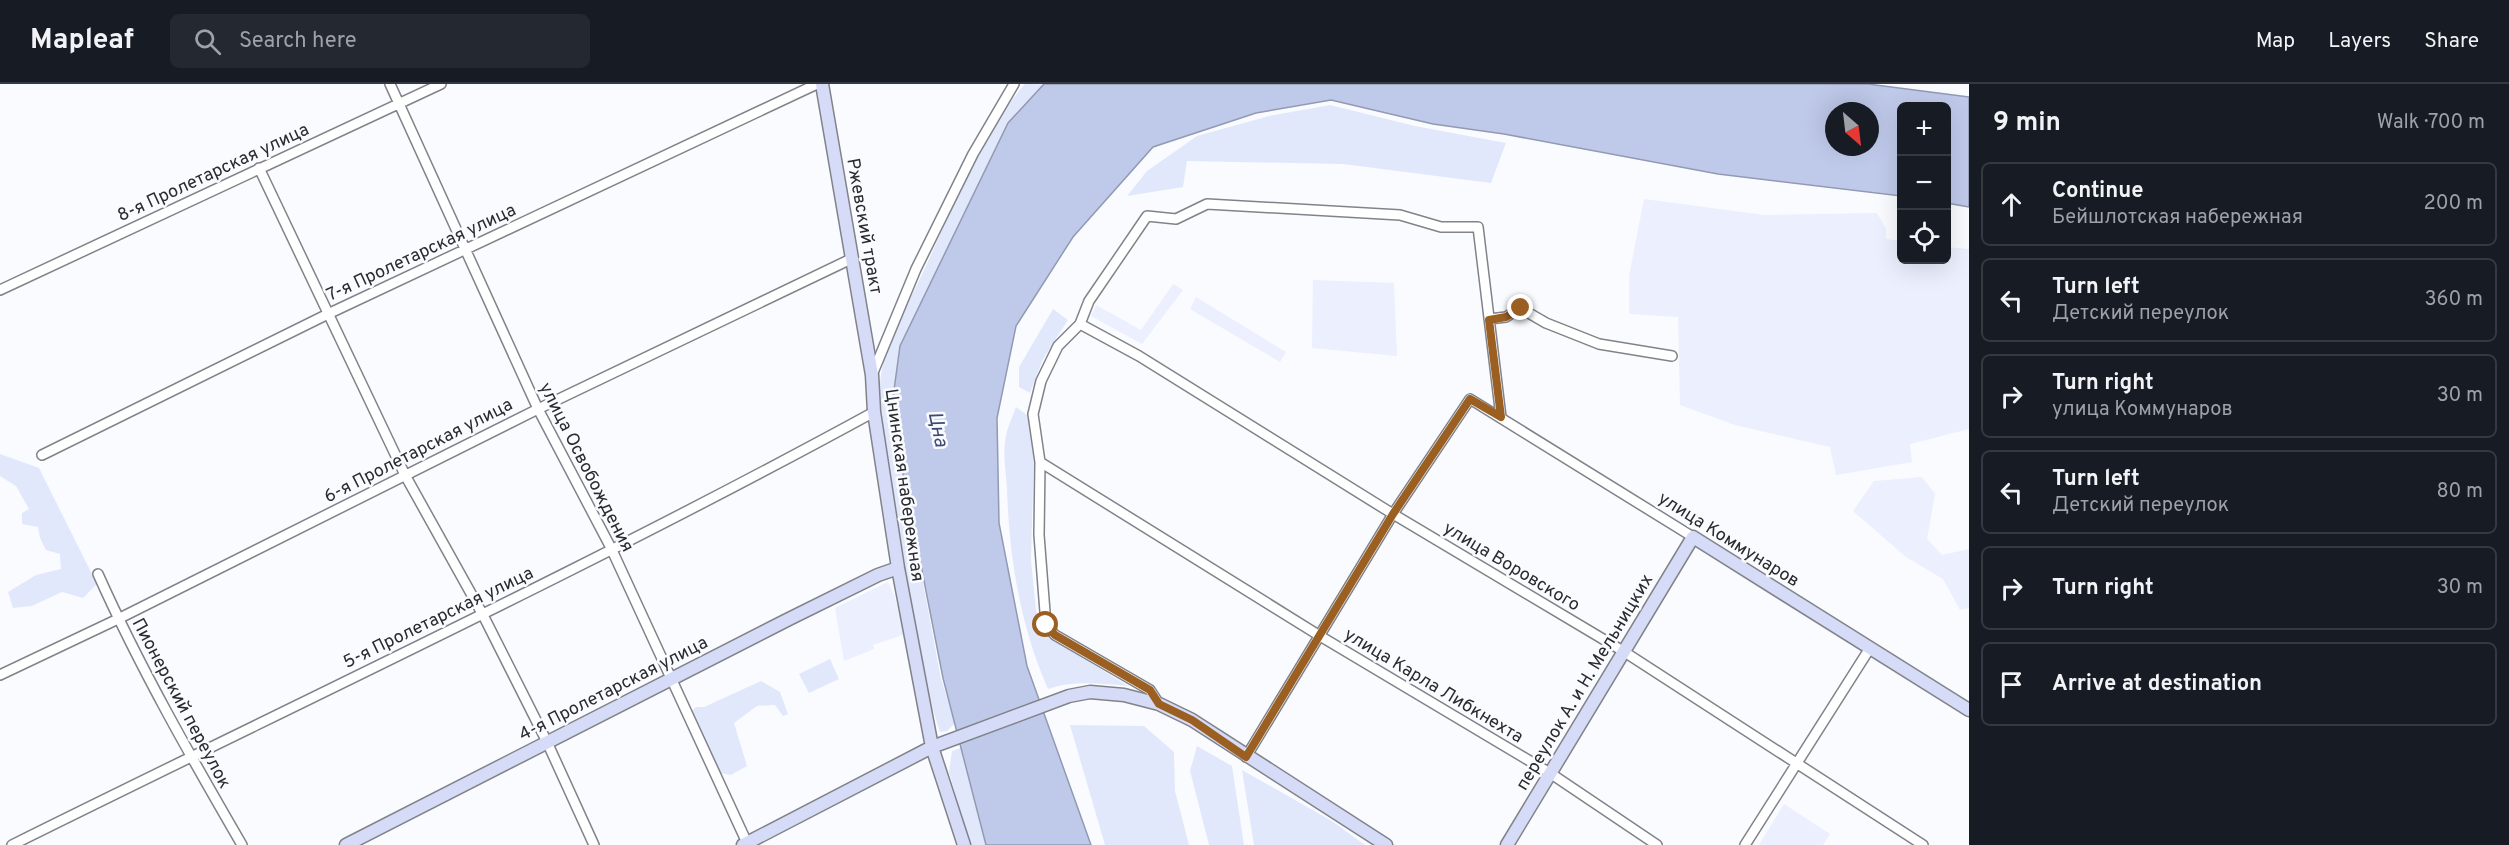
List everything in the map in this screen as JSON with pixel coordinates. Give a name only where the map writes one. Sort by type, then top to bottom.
[{"type":"street","name":"улица Освобождения","points":[[390,84],[538,409],[611,549],[746,844]]},
{"type":"street","name":"8-я Пролетарская улица","points":[[0,290],[441,84]]},
{"type":"street","name":"7-я Пролетарская улица","points":[[42,455],[330,313],[819,84]]},
{"type":"street","name":"Ржевский тракт","points":[[819,84],[853,258],[872,375]]},
{"type":"street","name":"Цнинская набережная","points":[[964,845],[932,747],[898,568],[874,412],[872,375],[921,259],[973,154],[1014,84]]},
{"type":"street","points":[[259,168],[330,313],[405,475],[483,615],[547,742],[594,845]]},
{"type":"street","points":[[1159,704],[1150,690],[1055,635],[1046,625],[1039,536],[1040,462],[1033,414],[1041,381],[1058,346],[1080,324],[1089,301],[1147,216],[1176,219],[1207,204],[1400,215],[1441,227],[1478,227],[1501,417]]},
{"type":"street","name":"6-я Пролетарская улица","points":[[0,675],[118,620],[538,409],[853,258]]},
{"type":"street","points":[[1489,320],[1506,317],[1521,308],[1546,323],[1599,344],[1672,356]]},
{"type":"street","name":"улица Воровского","points":[[1080,324],[1138,356],[1393,514],[1623,651],[1923,845]]},
{"type":"street","name":"улица Коммунаров","points":[[1393,514],[1470,399],[1969,710]]},
{"type":"street","name":"5-я Пролетарская улица","points":[[12,845],[190,756],[483,615],[781,463],[874,412]]},
{"type":"street","name":"улица Карла Либкнехта","points":[[1040,462],[1320,636],[1550,773],[1657,845]]},
{"type":"street","points":[[1246,757],[1393,514]]},
{"type":"street","name":"переулок А. и Н. Мельницких","points":[[1507,845],[1693,537]]},
{"type":"street","name":"4-я Пролетарская улица","points":[[346,845],[878,574],[898,568]]},
{"type":"street","name":"Пионерский переулок","points":[[98,574],[118,620],[190,756],[242,845]]},
{"type":"street","points":[[1745,845],[1870,648]]},
{"type":"street","points":[[746,844],[952,738],[1051,701],[1090,692],[1124,695],[1159,704],[1192,720],[1246,757],[1386,845]]},
{"type":"shaded area","points":[[1025,84],[1044,84],[1008,123],[900,346],[891,412],[941,679],[955,723],[947,731],[940,732],[921,665],[908,596],[881,422],[881,375],[893,335],[968,173],[994,126]]},
{"type":"shaded area","points":[[1330,105],[1415,126],[1506,143],[1491,183],[1343,164],[1187,161],[1183,187],[1127,196],[1147,171],[1197,136],[1269,116]]},
{"type":"shaded area","points":[[1644,199],[1764,215],[1877,213],[1886,229],[1886,239],[1897,240],[1897,264],[1951,264],[1951,247],[1969,249],[1969,429],[1910,444],[1912,462],[1836,475],[1830,447],[1735,425],[1680,405],[1678,317],[1629,314],[1629,276]]},
{"type":"shaded area","points":[[1313,280],[1394,283],[1397,356],[1312,348]]},
{"type":"shaded area","points":[[1173,284],[1183,290],[1142,344],[1091,316],[1096,305],[1141,330]]},
{"type":"shaded area","points":[[1196,297],[1286,352],[1280,362],[1190,309]]},
{"type":"shaded area","points":[[1053,309],[1068,320],[1043,359],[1030,393],[1019,387],[1019,367]]},
{"type":"shaded area","points":[[1016,407],[1031,418],[1034,450],[1031,560],[1036,610],[1045,634],[1128,686],[1078,684],[1048,689],[1038,665],[1023,616],[1010,540],[1004,447]]},
{"type":"shaded area","points":[[0,454],[39,468],[97,584],[83,598],[62,592],[32,606],[13,608],[8,592],[36,575],[61,569],[60,554],[46,550],[38,527],[22,524],[22,513],[29,509],[16,486],[0,476]]},
{"type":"shaded area","points":[[1922,477],[1935,494],[1927,539],[1942,555],[1969,549],[1969,608],[1960,610],[1943,579],[1906,557],[1853,511],[1874,481]]},
{"type":"shaded area","points":[[888,582],[905,634],[873,645],[874,649],[844,661],[835,608]]},
{"type":"shaded area","points":[[830,659],[839,679],[809,693],[799,674]]},
{"type":"shaded area","points":[[761,681],[780,692],[788,714],[783,716],[775,705],[757,706],[734,723],[747,766],[731,775],[720,773],[690,712],[696,707],[704,707]]},
{"type":"shaded area","points":[[1070,725],[1144,726],[1174,752],[1175,791],[1189,845],[1105,845]]},
{"type":"shaded area","points":[[1197,746],[1232,766],[1244,845],[1209,845],[1190,771]]},
{"type":"shaded area","points":[[961,748],[986,845],[970,845],[949,772],[952,751]]},
{"type":"shaded area","points":[[1242,770],[1332,821],[1365,845],[1254,845]]},
{"type":"shaded area","points":[[1784,804],[1830,834],[1823,845],[1759,845]]},
{"type":"water","name":"Цна","points":[[1044,84],[1868,84],[1969,97],[1969,207],[1951,204],[1951,102],[1897,102],[1897,196],[1718,174],[1504,134],[1433,124],[1331,100],[1256,113],[1153,147],[1073,237],[1016,326],[997,418],[999,523],[1027,666],[1091,845],[986,845],[943,678],[891,412],[900,346],[1008,123]]},
{"type":"route","points":[[1046,625],[1055,635],[1150,690],[1159,704],[1192,720],[1246,757],[1393,514],[1470,399],[1501,417],[1489,320],[1506,317],[1521,308]]}]
